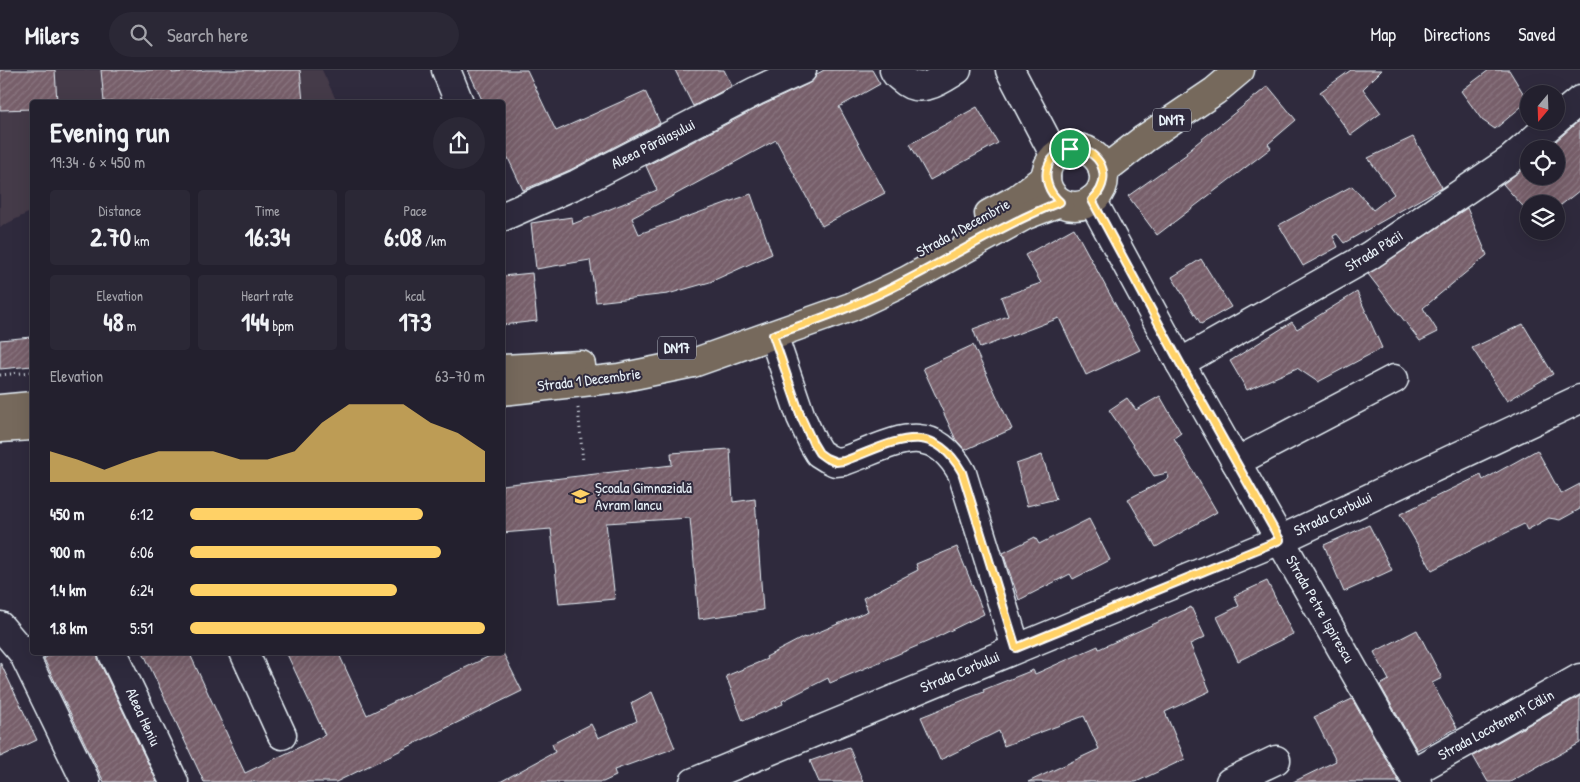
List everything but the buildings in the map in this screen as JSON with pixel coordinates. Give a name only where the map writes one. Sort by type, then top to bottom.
[{"type":"main road","name":"DN17","points":[[1098,163],[1215,70]]},
{"type":"main road","name":"DN17","points":[[1098,163],[1144,139],[1216,91],[1240,70]]},
{"type":"main road","name":"Strada 1 Decembrie","points":[[505,369],[615,361],[659,353],[786,312],[843,290],[898,264],[1017,199],[1051,166],[1062,151],[1070,149],[1086,150],[1098,163]]},
{"type":"main road","points":[[1092,200],[1098,195],[1102,187],[1098,163]]},
{"type":"main road","points":[[1051,166],[1048,187],[1053,196],[1060,202]]},
{"type":"main road","name":"Strada 1 Decembrie","points":[[505,391],[619,378],[693,363],[859,303],[906,281],[1026,215],[1060,202],[1076,206],[1092,200]]},
{"type":"main road","points":[[0,409],[30,406]]},
{"type":"main road","points":[[0,428],[30,426]]},
{"type":"street","points":[[446,70],[459,100]]},
{"type":"street","name":"Aleea Pârâiașului","points":[[505,210],[577,184],[750,80],[802,70]]},
{"type":"street","points":[[894,70],[907,84],[920,87],[934,84],[957,70]]},
{"type":"street","points":[[1010,70],[1051,166]]},
{"type":"street","name":"Strada Păcii","points":[[1565,113],[1580,100]]},
{"type":"street","name":"Strada Păcii","points":[[1180,363],[1369,256],[1510,160],[1545,130]]},
{"type":"street","name":"Strada Petre Ispirescu","points":[[1092,200],[1180,363],[1415,777]]},
{"type":"street","points":[[773,335],[801,417],[819,453],[826,458],[836,462],[844,461],[903,439],[914,438],[924,439],[942,448],[956,461],[962,472],[1016,648]]},
{"type":"street","points":[[1236,462],[1394,379]]},
{"type":"street","name":"Strada Cerbului","points":[[694,782],[1280,540],[1580,399]]},
{"type":"street","points":[[0,626],[28,651],[86,782]]},
{"type":"street","name":"Aleea Heniu","points":[[113,655],[174,782]]},
{"type":"street","points":[[245,655],[282,735]]},
{"type":"street","name":"Strada Locotenent Călin","points":[[1415,777],[1580,678]]},
{"type":"street","points":[[1230,782],[1276,760]]},
{"type":"path","points":[[0,375],[30,372]]},
{"type":"path","points":[[576,383],[583,462]]},
{"type":"shaded area","points":[[0,70],[322,70],[336,100],[30,100],[30,212],[0,227]]},
{"type":"place","name":"Școala Gimnazială Avram Iancu","points":[[581,497]]},
{"type":"route","points":[[1070,149],[1086,150],[1100,162],[1104,180],[1098,195],[1092,200],[1180,363],[1280,540],[1016,648],[962,472],[956,461],[942,448],[924,439],[914,438],[903,439],[844,461],[836,462],[826,458],[819,453],[801,417],[773,335],[851,307],[906,281],[1026,215],[1060,202],[1053,196],[1048,187],[1047,169],[1055,156],[1062,151],[1070,149]]}]
